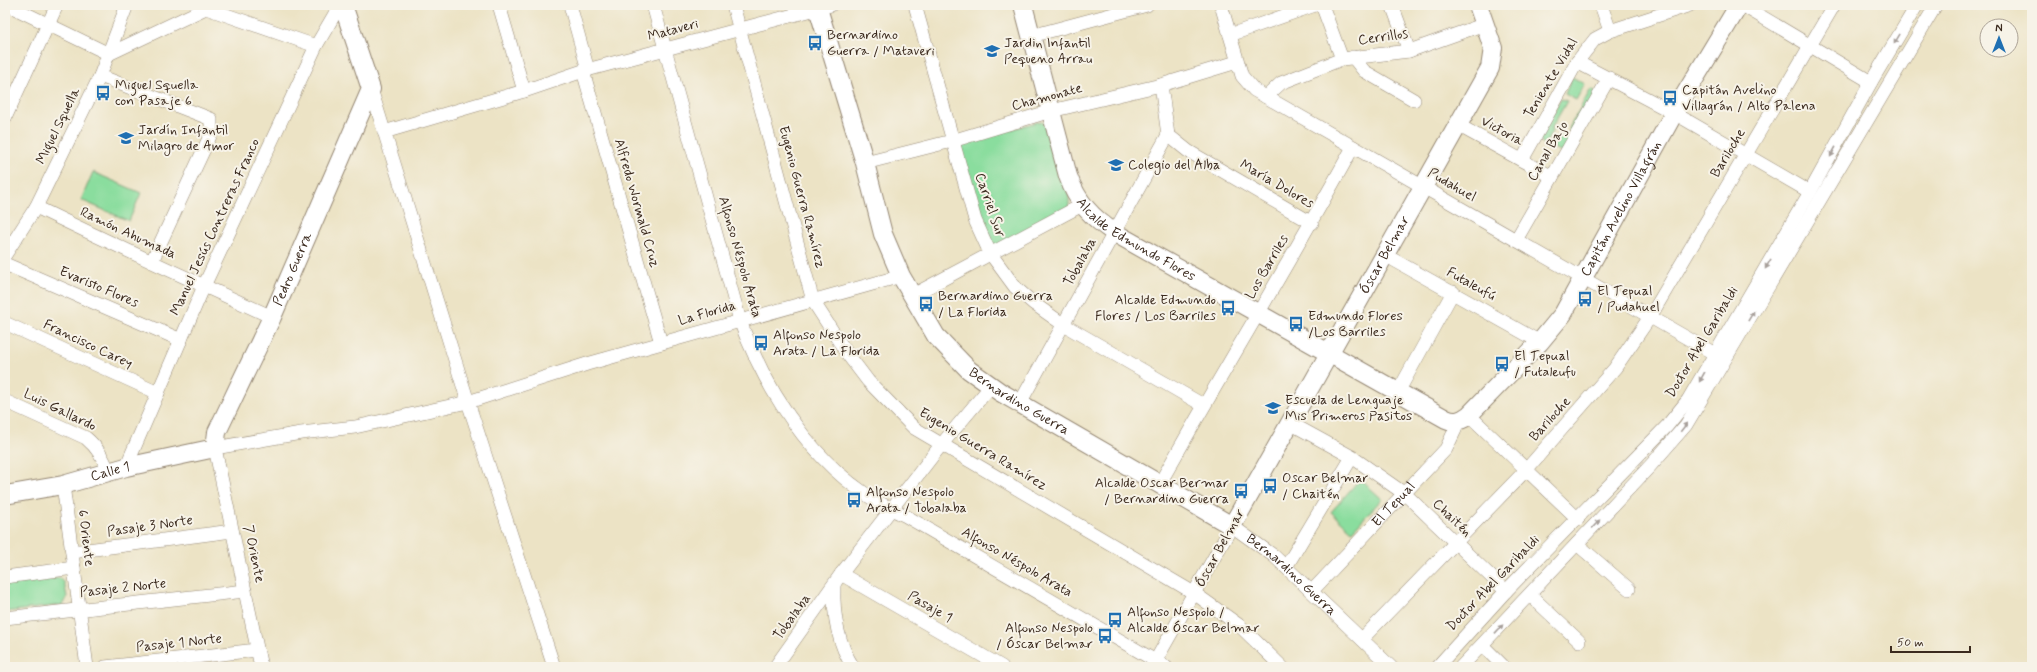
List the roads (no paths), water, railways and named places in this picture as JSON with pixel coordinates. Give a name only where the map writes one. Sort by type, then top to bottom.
[{"type":"street","points":[[8,5],[109,54],[206,8],[316,46]]},
{"type":"street","points":[[5,118],[57,5]]},
{"type":"street","name":"Miguel Squella","points":[[5,255],[36,207],[100,76],[127,5]]},
{"type":"street","name":"Manuel Jesús Contreras Franco","points":[[126,467],[204,286],[316,46],[340,5]]},
{"type":"street","points":[[343,5],[371,89],[468,402],[554,667]]},
{"type":"street","points":[[500,5],[524,91]]},
{"type":"street","name":"Alfredo Wormald Cruz","points":[[570,5],[585,71],[661,343]]},
{"type":"street","name":"Alfonso Néspolo Arata","points":[[653,5],[740,321],[771,388],[798,427],[818,452],[846,479],[865,494],[892,510],[904,515],[1158,665]]},
{"type":"street","name":"Eugenio Guerra Ramírez","points":[[733,5],[813,301],[846,352],[868,381],[914,428],[1194,593],[1240,626],[1282,667]]},
{"type":"street","name":"Carriel Sur","points":[[915,5],[975,220],[990,253],[1015,287],[1033,303],[1064,325],[1203,406]]},
{"type":"street","name":"Alcalde Edmundo Flores","points":[[1023,5],[1070,181],[1082,205],[1098,221],[1115,233],[1446,419],[1463,418]]},
{"type":"street","points":[[1031,36],[1147,5]]},
{"type":"street","name":"Pudahuel","points":[[1221,5],[1237,62],[1247,83],[1254,90],[1715,354]]},
{"type":"street","points":[[1230,35],[1315,5]]},
{"type":"street","points":[[1322,5],[1347,58]]},
{"type":"street","points":[[1392,5],[1409,51]]},
{"type":"street","name":"Óscar Belmar","points":[[1158,665],[1194,593],[1458,125],[1492,61],[1493,48],[1478,5]]},
{"type":"street","points":[[1601,5],[1610,31]]},
{"type":"street","name":"Teniente Vidal","points":[[1522,160],[1577,62],[1595,39],[1610,31],[1690,5]]},
{"type":"street","points":[[1740,5],[1871,82]]},
{"type":"street","name":"Capitán Avelino Villagrán","points":[[1463,418],[1540,342],[1558,322],[1674,114],[1740,5]]},
{"type":"street","name":"Bariloche","points":[[1362,639],[1526,470],[1605,380],[1650,317],[1834,5]]},
{"type":"street","name":"Doctor Abel Garibaldi","points":[[1437,667],[1506,591],[1578,519],[1678,414],[1699,383],[1810,192],[1871,82],[1917,5]]},
{"type":"street","name":"Doctor Abel Garibaldi","points":[[1461,667],[1483,646],[1671,443],[1697,408],[1936,5]]},
{"type":"street","name":"Mataveri","points":[[384,132],[524,91],[585,71],[822,6]]},
{"type":"street","name":"Bernardino Guerra","points":[[822,6],[883,234],[901,276],[936,336],[969,370],[991,386],[1159,486],[1232,526],[1262,546],[1312,591],[1391,667]]},
{"type":"street","name":"Cerrillos","points":[[1266,97],[1281,83],[1347,58],[1409,51],[1485,24]]},
{"type":"street","name":"Cerrillos","points":[[1347,58],[1364,71],[1414,100]]},
{"type":"street","name":"Chamonate","points":[[865,163],[952,141],[1051,111],[1161,85],[1237,62]]},
{"type":"street","points":[[1577,62],[1674,114],[1810,192]]},
{"type":"street","points":[[100,76],[211,119],[211,134],[152,261]]},
{"type":"street","name":"Canal Bajo","points":[[1516,240],[1609,78]]},
{"type":"street","points":[[1161,85],[1168,135]]},
{"type":"street","name":"Pedro Guerra","points":[[215,448],[217,432],[272,317],[371,89]]},
{"type":"street","name":"Victoria","points":[[1458,125],[1552,177]]},
{"type":"street","name":"María Dolores","points":[[1168,135],[1188,151],[1312,223]]},
{"type":"street","name":"Tobalaba","points":[[1020,403],[1168,135]]},
{"type":"street","name":"Los Barriles","points":[[1159,486],[1203,406],[1312,223],[1353,147]]},
{"type":"street","points":[[913,295],[1082,205]]},
{"type":"street","name":"Ramón Ahumada","points":[[36,207],[128,252],[152,261],[272,317]]},
{"type":"street","name":"Futaleufú","points":[[1385,255],[1540,342]]},
{"type":"street","name":"Evaristo Flores","points":[[5,264],[181,340]]},
{"type":"street","name":"La Florida","points":[[215,448],[301,433],[355,427],[468,402],[587,364],[901,276]]},
{"type":"street","points":[[1398,392],[1453,292]]},
{"type":"street","name":"Francisco Carey","points":[[5,323],[158,393]]},
{"type":"street","name":"Tobalaba","points":[[775,667],[834,586],[841,574],[942,445],[991,386]]},
{"type":"street","name":"Luis Gallardo","points":[[5,401],[86,438],[96,446],[102,456],[108,472]]},
{"type":"street","points":[[1463,418],[1526,470],[1578,519]]},
{"type":"street","name":"El Tepual","points":[[1312,591],[1446,448],[1463,418]]},
{"type":"street","name":"Chaitén","points":[[1290,423],[1352,457],[1404,494],[1506,591]]},
{"type":"street","name":"Calle 1","points":[[5,495],[64,485],[126,467],[215,448]]},
{"type":"street","name":"7 Oriente","points":[[215,448],[261,667]]},
{"type":"street","points":[[1286,567],[1352,457]]},
{"type":"street","name":"6 Oriente","points":[[64,485],[87,667]]},
{"type":"street","name":"Pasaje 3 Norte","points":[[72,552],[232,531]]},
{"type":"street","points":[[1577,544],[1629,590]]},
{"type":"street","points":[[5,577],[74,568]]},
{"type":"street","name":"Pasaje 1","points":[[841,574],[1002,667]]},
{"type":"street","name":"Tobalaba","points":[[834,586],[834,608],[838,633],[844,652],[853,667]]},
{"type":"street","name":"Pasaje 2 Norte","points":[[5,618],[245,591]]},
{"type":"street","points":[[1530,595],[1579,641]]},
{"type":"street","points":[[1483,646],[1504,667]]},
{"type":"street","name":"Pasaje 1 Norte","points":[[105,667],[257,650]]},
{"type":"place","name":"Bernardino Guerra / Mataveri","points":[[815,43]]},
{"type":"place","name":"Jardin Infantil Pequeno Arrau","points":[[992,51]]},
{"type":"place","name":"Miguel Squella con Pasaje 6","points":[[103,93]]},
{"type":"place","name":"Capitán Avelino Villagrán / Alto Palena","points":[[1670,98]]},
{"type":"place","name":"Jardín Infantil Milagro de Amor","points":[[126,138]]},
{"type":"place","name":"Colegio del Alba","points":[[1116,165]]},
{"type":"place","name":"El Tepual / Pudahuel","points":[[1585,299]]},
{"type":"place","name":"Bernardino Guerra / La Florida","points":[[926,304]]},
{"type":"place","name":"Alcalde Edmundo Flores / Los Barriles","points":[[1228,308]]},
{"type":"place","name":"Edmundo Flores /Los Barriles","points":[[1296,324]]},
{"type":"place","name":"Alfonso Nespolo Arata / La Florida","points":[[761,343]]},
{"type":"place","name":"El Tepual / Futaleufu","points":[[1502,364]]},
{"type":"place","name":"Escuela de Lenguaje Mis Primeros Pasitos","points":[[1273,408]]},
{"type":"place","name":"Oscar Belmar / Chaitén","points":[[1270,486]]},
{"type":"place","name":"Alcalde Oscar Bermar / Bernardino Guerra","points":[[1241,491]]},
{"type":"place","name":"Alfonso Nespolo Arata / Tobalaba","points":[[854,500]]},
{"type":"place","name":"Alfonso Nespolo / Alcalde Óscar Belmar","points":[[1115,620]]},
{"type":"place","name":"Alfonso Nespolo / Óscar Belmar","points":[[1105,636]]}]
